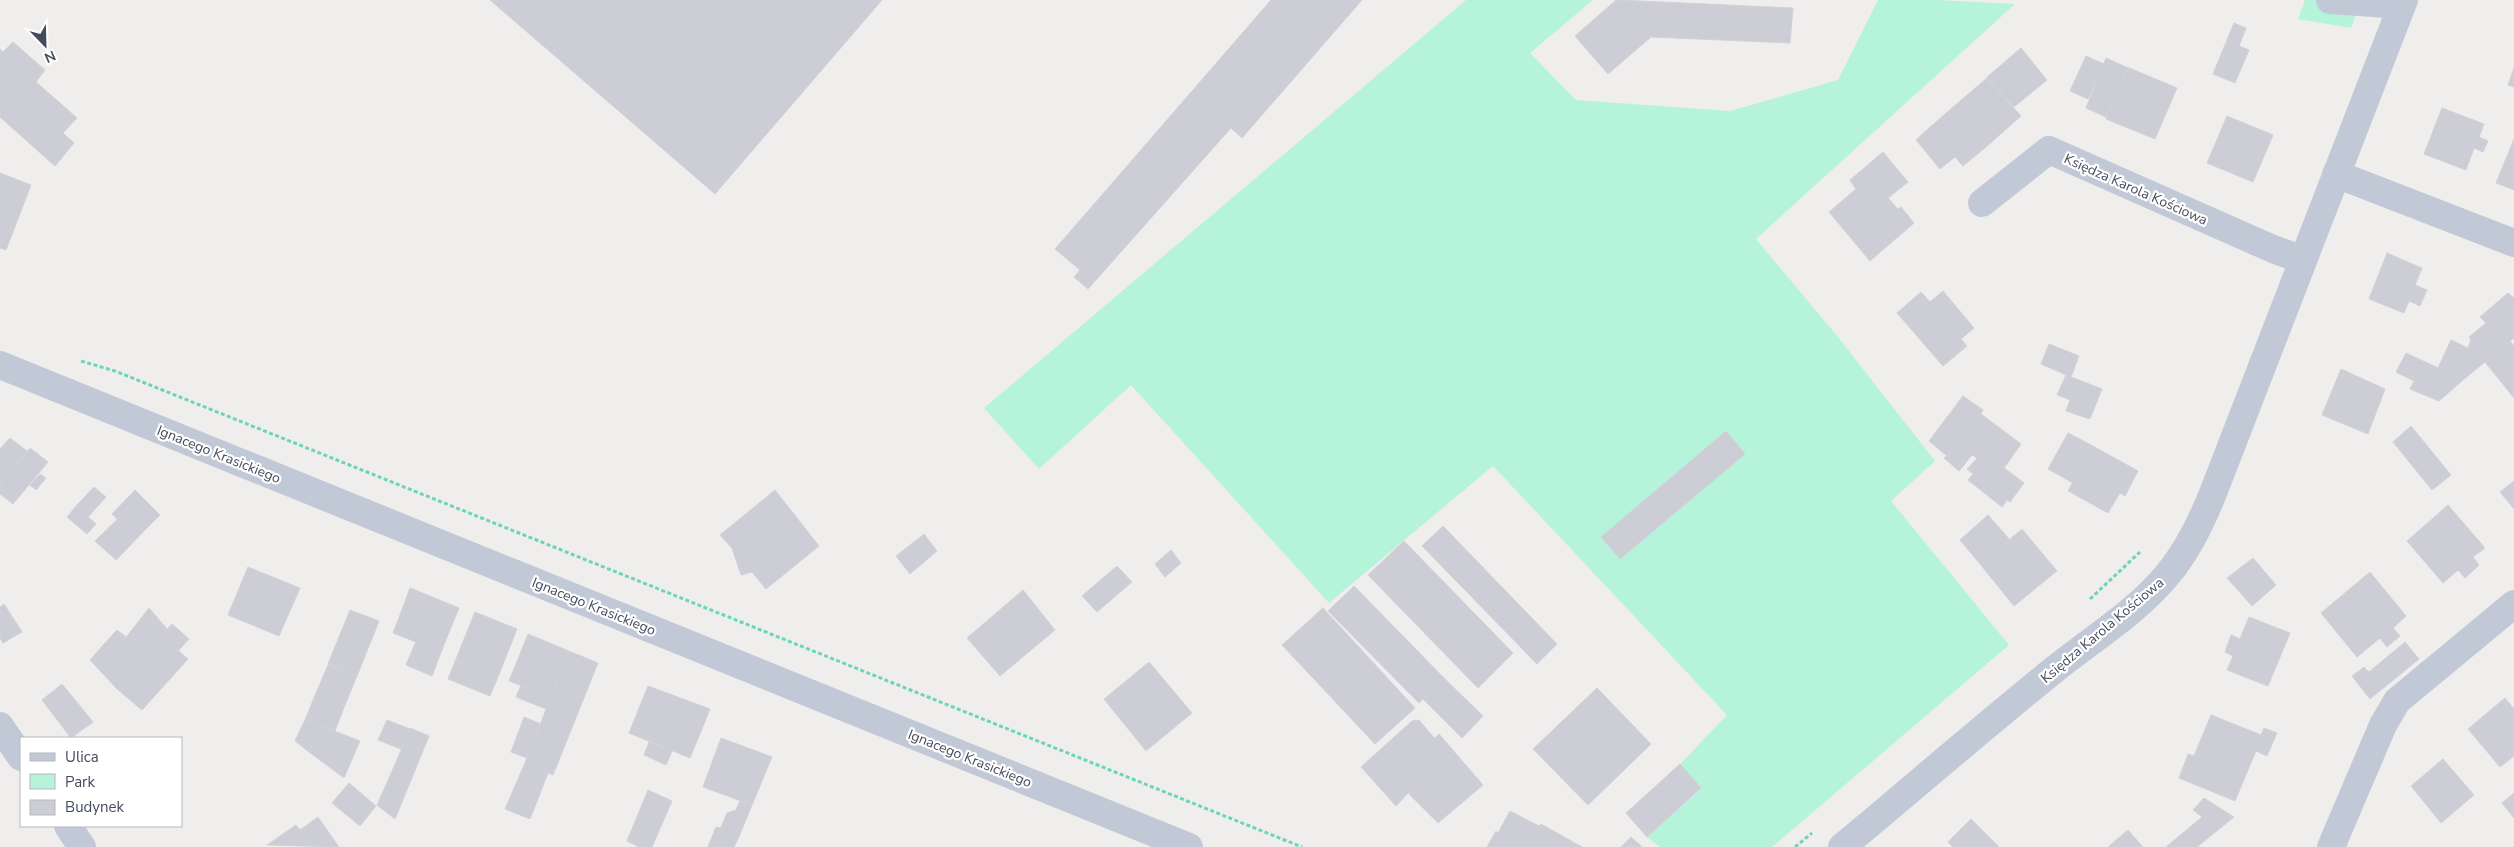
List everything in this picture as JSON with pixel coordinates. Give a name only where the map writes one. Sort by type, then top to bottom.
[{"type":"street","points":[[2330,0],[2403,2]]},
{"type":"street","name":"Księdza Karola Kościowa","points":[[1842,847],[2055,669],[2143,599],[2168,574],[2202,522],[2403,2]]},
{"type":"street","name":"Księdza Karola Kościowa","points":[[1982,203],[2049,150],[2264,245],[2303,260]]},
{"type":"street","points":[[2336,174],[2514,243]]},
{"type":"street","name":"Ignacego Krasickiego","points":[[0,365],[1188,847]]},
{"type":"street","points":[[2331,847],[2383,725],[2397,701],[2514,604]]},
{"type":"street","points":[[0,726],[20,756]]},
{"type":"street","points":[[69,827],[82,847]]},
{"type":"path","points":[[76,360],[92,362],[115,371],[1302,847]]},
{"type":"path","points":[[2083,604],[2120,573],[2147,546]]},
{"type":"path","points":[[1795,847],[1818,828]]},
{"type":"green space","points":[[1466,0],[1593,0],[1530,53],[1576,100],[1730,111],[1838,80],[1878,0],[1936,0],[2015,4],[1756,239],[1838,337],[1935,461],[1891,501],[2009,645],[1772,847],[1660,847],[1647,837],[1701,789],[1680,764],[1727,715],[1493,466],[1329,603],[1131,385],[1039,469],[984,408]]},
{"type":"green space","points":[[2305,0],[2361,0],[2351,28],[2298,19]]},
{"type":"building","points":[[490,0],[882,0],[715,194]]},
{"type":"building","points":[[1271,0],[1362,0],[1242,138],[1231,128],[1088,289],[1074,277],[1080,270],[1055,249]]},
{"type":"building","points":[[1616,0],[1619,0],[1651,37],[1608,74],[1575,36]]},
{"type":"building","points":[[1619,0],[1793,8],[1790,43],[1651,37]]},
{"type":"building","points":[[2234,23],[2246,28],[2239,46],[2249,50],[2235,83],[2213,74]]},
{"type":"building","points":[[13,42],[45,70],[36,82],[77,118],[63,133],[74,143],[55,166],[0,117],[0,49],[3,52]]},
{"type":"building","points":[[2021,48],[2047,80],[2014,107],[1987,77]]},
{"type":"building","points":[[2086,56],[2104,64],[2088,99],[2070,91]]},
{"type":"building","points":[[2106,58],[2128,68],[2106,117],[2086,108]]},
{"type":"building","points":[[2127,67],[2177,88],[2155,139],[2106,119]]},
{"type":"building","points":[[2514,68],[2514,87],[2508,85]]},
{"type":"building","points":[[1987,78],[2021,116],[1986,147],[1952,108]]},
{"type":"building","points":[[1952,108],[1986,147],[1963,166],[1929,128]]},
{"type":"building","points":[[2442,108],[2484,124],[2479,137],[2488,141],[2483,152],[2474,148],[2466,170],[2424,154]]},
{"type":"building","points":[[2227,116],[2273,135],[2253,182],[2207,163]]},
{"type":"building","points":[[1929,128],[1955,157],[1940,169],[1916,140]]},
{"type":"building","points":[[2514,139],[2514,190],[2496,183]]},
{"type":"building","points":[[1883,152],[1908,182],[1888,198],[1898,209],[1901,207],[1914,223],[1870,261],[1829,212],[1856,189],[1850,180]]},
{"type":"building","points":[[0,173],[31,185],[6,250],[0,248]]},
{"type":"building","points":[[2387,253],[2422,268],[2415,285],[2427,290],[2420,306],[2409,301],[2404,313],[2369,299]]},
{"type":"building","points":[[1943,291],[1974,328],[1961,339],[1967,346],[1943,366],[1897,313],[1921,292],[1930,302]]},
{"type":"building","points":[[2508,293],[2514,298],[2514,338],[2463,380],[2438,368],[2451,340],[2468,348],[2471,340],[2469,337],[2486,323],[2480,317]]},
{"type":"building","points":[[2510,341],[2514,346],[2514,398],[2485,362]]},
{"type":"building","points":[[2049,344],[2079,356],[2071,377],[2041,364]]},
{"type":"building","points":[[2406,353],[2463,380],[2439,401],[2410,389],[2414,381],[2396,372]]},
{"type":"building","points":[[2341,369],[2385,389],[2368,434],[2322,415]]},
{"type":"building","points":[[2066,375],[2102,389],[2094,409],[2057,395]]},
{"type":"building","points":[[1963,396],[1983,410],[1966,439],[1947,456],[1929,441]]},
{"type":"building","points":[[2070,400],[2094,409],[2090,419],[2066,411]]},
{"type":"building","points":[[1981,414],[2021,444],[2004,468],[1966,439]]},
{"type":"building","points":[[2411,426],[2451,475],[2432,490],[2393,442]]},
{"type":"building","points":[[1726,431],[1745,454],[1620,559],[1601,537]]},
{"type":"building","points":[[2068,433],[2093,446],[2073,483],[2048,469]]},
{"type":"building","points":[[10,438],[27,451],[0,485],[0,449]]},
{"type":"building","points":[[1966,439],[1983,452],[1977,458],[1972,455],[1959,471],[1944,458]]},
{"type":"building","points":[[2093,446],[2138,471],[2125,496],[2120,493],[2108,513],[2068,491]]},
{"type":"building","points":[[30,448],[48,462],[13,504],[0,494],[0,485]]},
{"type":"building","points":[[1983,452],[2024,483],[2010,502],[1967,469]]},
{"type":"building","points":[[1974,473],[2008,499],[2002,507],[1968,480]]},
{"type":"building","points":[[40,474],[46,478],[36,490],[30,485]]},
{"type":"building","points":[[2514,481],[2514,509],[2500,492]]},
{"type":"building","points":[[94,487],[106,497],[88,517],[76,506]]},
{"type":"building","points":[[135,490],[160,515],[148,527],[130,507],[117,519],[112,514]]},
{"type":"building","points":[[775,490],[819,546],[766,589],[752,572],[741,575],[732,548],[720,535]]},
{"type":"building","points":[[2448,505],[2485,548],[2473,557],[2479,565],[2465,578],[2458,570],[2443,583],[2407,541]]},
{"type":"building","points":[[76,506],[96,524],[87,534],[67,517]]},
{"type":"building","points":[[130,507],[148,527],[116,560],[95,541]]},
{"type":"building","points":[[1988,515],[2010,540],[1980,564],[1960,540]]},
{"type":"building","points":[[1443,526],[1557,644],[1537,664],[1422,546]]},
{"type":"building","points":[[2022,529],[2057,571],[2014,606],[1980,564]]},
{"type":"building","points":[[924,534],[937,551],[910,574],[896,556]]},
{"type":"building","points":[[1404,541],[1513,653],[1478,688],[1368,575]]},
{"type":"building","points":[[1171,550],[1181,563],[1165,577],[1155,564]]},
{"type":"building","points":[[2253,558],[2276,585],[2252,606],[2227,578]]},
{"type":"building","points":[[1117,566],[1132,582],[1097,612],[1082,596]]},
{"type":"building","points":[[248,567],[300,588],[279,636],[228,615]]},
{"type":"building","points":[[2370,572],[2406,616],[2393,628],[2400,636],[2387,647],[2380,638],[2357,657],[2321,613]]},
{"type":"building","points":[[1354,586],[1444,678],[1419,703],[1328,611]]},
{"type":"building","points":[[410,588],[459,608],[445,642],[397,623]]},
{"type":"building","points":[[1023,590],[1055,630],[1000,676],[967,638]]},
{"type":"building","points":[[4,604],[22,632],[3,643],[0,638],[0,607]]},
{"type":"building","points":[[149,608],[167,629],[131,673],[114,653]]},
{"type":"building","points":[[1323,608],[1415,708],[1375,744],[1282,645]]},
{"type":"building","points":[[350,610],[379,621],[357,676],[328,664]]},
{"type":"building","points":[[475,612],[517,629],[498,677],[456,659]]},
{"type":"building","points":[[2249,617],[2290,633],[2268,686],[2227,670],[2233,656],[2225,652],[2231,635],[2240,639]]},
{"type":"building","points":[[397,623],[420,632],[416,642],[393,633]]},
{"type":"building","points":[[172,624],[189,639],[178,651],[161,636]]},
{"type":"building","points":[[117,630],[126,637],[114,653],[105,643]]},
{"type":"building","points":[[420,632],[445,642],[432,676],[406,665]]},
{"type":"building","points":[[528,634],[569,651],[551,697],[509,681]]},
{"type":"building","points":[[161,636],[188,659],[142,710],[117,689]]},
{"type":"building","points":[[2405,642],[2419,659],[2370,699],[2352,676],[2364,667],[2369,672]]},
{"type":"building","points":[[105,643],[131,673],[117,689],[90,660]]},
{"type":"building","points":[[569,651],[598,663],[553,775],[525,763]]},
{"type":"building","points":[[456,659],[498,677],[490,696],[448,679]]},
{"type":"building","points":[[1149,662],[1192,713],[1146,751],[1104,699]]},
{"type":"building","points":[[328,665],[357,676],[345,705],[316,693]]},
{"type":"building","points":[[1444,678],[1483,716],[1462,738],[1423,699]]},
{"type":"building","points":[[62,684],[93,722],[70,737],[42,700]]},
{"type":"building","points":[[521,685],[551,697],[546,709],[516,697]]},
{"type":"building","points":[[648,686],[710,709],[690,758],[629,733]]},
{"type":"building","points":[[1597,688],[1651,744],[1588,805],[1533,749]]},
{"type":"building","points":[[316,693],[345,705],[335,731],[305,720]]},
{"type":"building","points":[[2505,698],[2514,709],[2514,756],[2500,767],[2468,729]]},
{"type":"building","points":[[2211,715],[2261,735],[2264,728],[2277,733],[2267,756],[2256,751],[2235,801],[2179,778],[2188,754],[2194,756]]},
{"type":"building","points":[[524,717],[541,724],[527,758],[511,752]]},
{"type":"building","points":[[305,720],[320,726],[309,752],[295,741]]},
{"type":"building","points":[[387,720],[410,729],[401,749],[378,740]]},
{"type":"building","points":[[1419,720],[1435,739],[1396,773],[1410,791],[1396,806],[1361,767],[1412,721]]},
{"type":"building","points":[[320,726],[337,732],[324,763],[309,752]]},
{"type":"building","points":[[410,728],[429,736],[416,768],[397,760]]},
{"type":"building","points":[[337,732],[360,741],[344,778],[324,763]]},
{"type":"building","points":[[1439,734],[1483,785],[1438,823],[1409,794],[1410,791],[1396,773]]},
{"type":"building","points":[[721,738],[772,757],[752,805],[703,787]]},
{"type":"building","points":[[649,742],[672,751],[666,765],[644,755]]},
{"type":"building","points":[[2443,759],[2474,795],[2441,823],[2411,786]]},
{"type":"building","points":[[397,760],[416,768],[395,819],[377,805]]},
{"type":"building","points":[[525,763],[548,773],[530,819],[505,809]]},
{"type":"building","points":[[1680,764],[1701,788],[1647,837],[1626,813]]},
{"type":"building","points":[[349,783],[376,806],[360,826],[332,803]]},
{"type":"building","points":[[648,790],[672,801],[652,847],[639,847],[627,841]]},
{"type":"building","points":[[2514,793],[2514,818],[2502,803]]},
{"type":"building","points":[[2204,798],[2234,817],[2197,847],[2166,847],[2202,817],[2193,810]]},
{"type":"building","points":[[740,801],[752,805],[738,839],[719,832],[727,813],[736,810]]},
{"type":"building","points":[[1510,811],[1539,826],[1541,824],[1582,847],[1487,847],[1496,831],[1498,833]]},
{"type":"building","points":[[318,817],[339,847],[267,845],[296,825],[300,830]]},
{"type":"building","points":[[1971,819],[1999,847],[1953,847],[1948,842]]},
{"type":"building","points":[[716,827],[721,828],[719,832],[738,839],[734,847],[708,847]]},
{"type":"building","points":[[2128,830],[2143,847],[2108,847]]},
{"type":"building","points":[[1631,837],[1642,847],[1621,847]]}]
